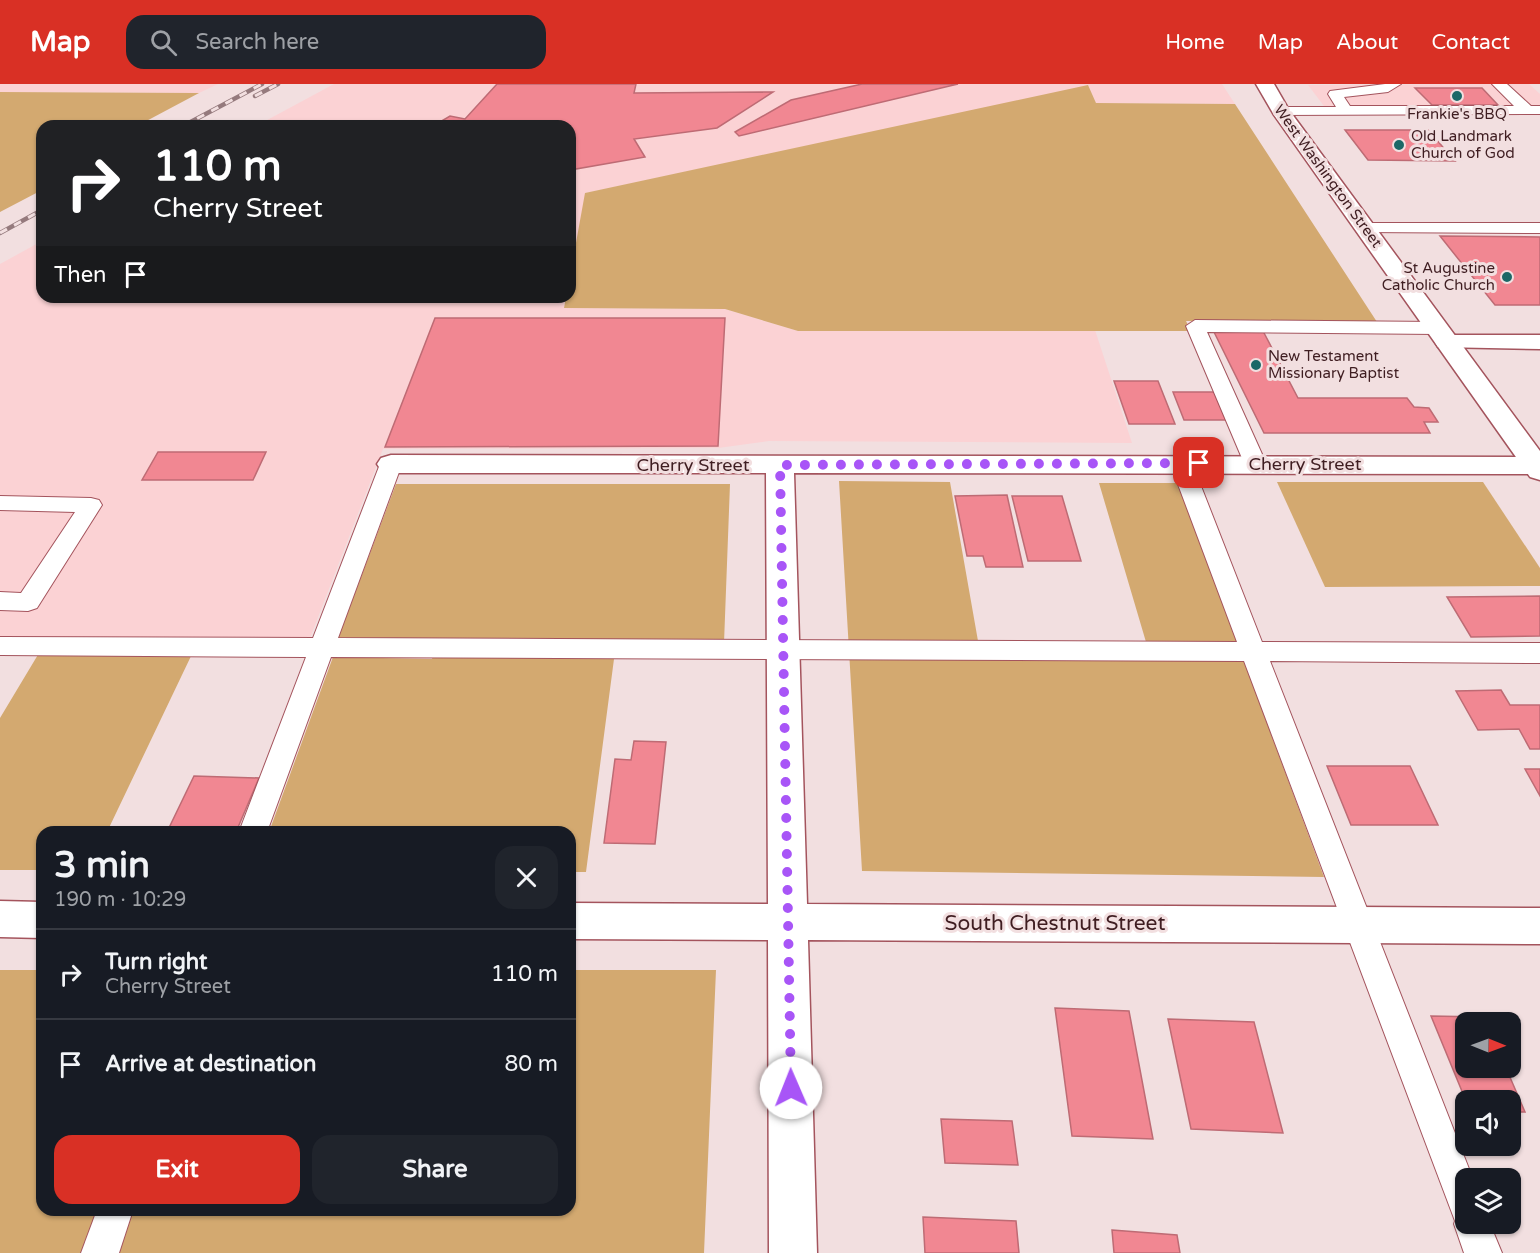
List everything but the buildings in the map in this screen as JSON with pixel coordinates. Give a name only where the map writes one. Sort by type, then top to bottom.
[{"type":"street","name":"West Washington Street","points":[[1265,84],[1281,111],[1538,468]]},
{"type":"street","points":[[1442,335],[1540,342]]},
{"type":"street","name":"Cherry Street","points":[[391,464],[1255,463],[1538,468]]},
{"type":"street","points":[[780,465],[794,1253]]},
{"type":"street","points":[[0,919],[36,920]]},
{"type":"street","name":"South Chestnut Street","points":[[576,921],[1540,926]]},
{"type":"lane","points":[[1345,110],[1335,94],[1388,88],[1394,84]]},
{"type":"lane","points":[[1499,84],[1534,110]]},
{"type":"lane","points":[[1281,111],[1534,110]]},
{"type":"lane","points":[[1366,228],[1540,228]]},
{"type":"lane","points":[[1255,463],[1195,326],[1442,335]]},
{"type":"lane","points":[[1181,463],[1455,1178]]},
{"type":"lane","points":[[255,826],[391,464]]},
{"type":"lane","points":[[0,502],[91,505],[28,602],[0,601]]},
{"type":"lane","points":[[0,646],[321,650],[1540,653]]},
{"type":"lane","points":[[100,1253],[113,1216]]},
{"type":"lane","points":[[1476,1234],[1483,1253]]},
{"type":"shaded area","points":[[0,84],[218,84],[199,93],[0,92]]},
{"type":"shaded area","points":[[334,84],[1222,84],[1235,104],[1096,103],[1088,86],[586,193],[576,245],[576,120],[267,120]]},
{"type":"shaded area","points":[[1529,84],[1540,94],[1540,110],[1327,110],[1308,85]]},
{"type":"shaded area","points":[[1088,85],[1096,103],[1235,104],[1377,322],[1186,321],[1191,331],[798,331],[725,309],[564,308],[565,303],[576,303],[576,243],[585,193]]},
{"type":"shaded area","points":[[0,92],[199,93],[148,120],[36,120],[36,193],[0,212]]},
{"type":"shaded area","points":[[36,244],[36,303],[565,303],[564,308],[725,309],[798,331],[1095,330],[1132,443],[769,441],[718,448],[383,449],[310,638],[0,638],[0,264]]},
{"type":"shaded area","points":[[839,481],[950,482],[978,641],[1146,642],[1099,483],[1178,483],[1324,877],[862,871]]},
{"type":"shaded area","points":[[1277,482],[1483,482],[1540,568],[1540,586],[1325,587]]},
{"type":"shaded area","points":[[396,484],[730,484],[724,643],[639,658],[614,659],[586,872],[576,872],[576,826],[271,826],[333,657],[432,659],[436,642],[337,641]]},
{"type":"shaded area","points":[[39,653],[192,654],[110,826],[36,826],[36,870],[0,870],[0,718]]},
{"type":"shaded area","points":[[0,970],[36,970],[36,1216],[576,1216],[576,970],[716,970],[704,1253],[0,1253]]},
{"type":"railway","points":[[194,120],[262,84]]},
{"type":"railway","points":[[255,96],[278,84]]},
{"type":"railway","points":[[0,233],[36,213]]},
{"type":"place","name":"Frankie's BBQ","points":[[1457,96]]},
{"type":"place","name":"Old Landmark Church of God","points":[[1399,145]]},
{"type":"place","name":"St Augustine Catholic Church","points":[[1507,277]]},
{"type":"place","name":"New Testament Missionary Baptist","points":[[1256,365]]},
{"type":"route","points":[[791,1088],[780,465],[1199,463]]}]
